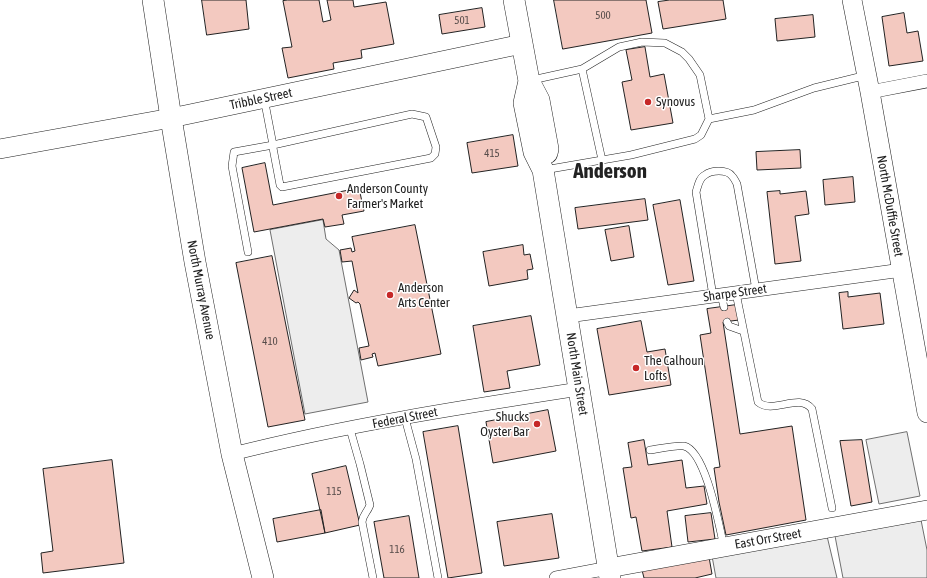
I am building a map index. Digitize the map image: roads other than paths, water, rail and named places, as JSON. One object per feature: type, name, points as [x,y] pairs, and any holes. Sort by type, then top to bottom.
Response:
[{"type":"main road","name":"North Murray Avenue","points":[[153,0],[195,262],[232,454],[263,578]]},
{"type":"main road","name":"North Main Street","points":[[514,0],[529,81],[539,100],[548,149],[543,170],[609,573]]},
{"type":"street","name":"North McDuffie Street","points":[[852,0],[869,84],[927,413]]},
{"type":"street","name":"Tribble Street","points":[[0,149],[171,118],[522,44]]},
{"type":"street","points":[[869,84],[927,81]]},
{"type":"street","name":"Sharpe Street","points":[[568,316],[719,299],[736,293],[902,270]]},
{"type":"street","name":"Federal Street","points":[[232,454],[269,445],[440,411],[579,389]]},
{"type":"street","name":"East Orr Street","points":[[609,573],[724,547],[927,510]]},
{"type":"street","points":[[556,578],[609,573]]},
{"type":"lane","points":[[529,81],[582,69],[619,47],[642,42],[665,43],[682,52],[700,75],[709,119],[700,135],[695,139],[631,155],[543,170]]},
{"type":"lane","points":[[582,69],[602,160]]},
{"type":"lane","points":[[709,119],[754,110],[814,88],[869,84]]},
{"type":"lane","points":[[248,252],[232,166],[234,152],[273,145],[412,114],[426,117],[436,147],[435,154],[431,158],[282,188],[280,185],[273,145],[264,98]]},
{"type":"lane","points":[[719,299],[696,192],[698,184],[704,174],[716,171],[726,172],[732,175],[737,184],[756,290]]},
{"type":"lane","points":[[736,293],[758,402],[762,406],[769,407],[803,403],[812,409],[832,508]]},
{"type":"lane","points":[[727,322],[729,326],[743,331]]},
{"type":"lane","points":[[405,418],[416,459],[438,578]]},
{"type":"lane","points":[[350,429],[370,505],[368,510],[363,515],[362,522],[373,578]]},
{"type":"lane","points":[[650,450],[683,446],[693,451],[709,485],[724,547]]},
{"type":"place","name":"Synovus","points":[[648,102]]},
{"type":"place","name":"Anderson County Farmer's Market","points":[[339,196]]},
{"type":"place","name":"Anderson Arts Center","points":[[390,295]]},
{"type":"place","name":"The Calhoun Lofts","points":[[636,368]]},
{"type":"place","name":"Shucks Oyster Bar","points":[[537,424]]},
{"type":"district","name":"Anderson","points":[[610,171]]}]
